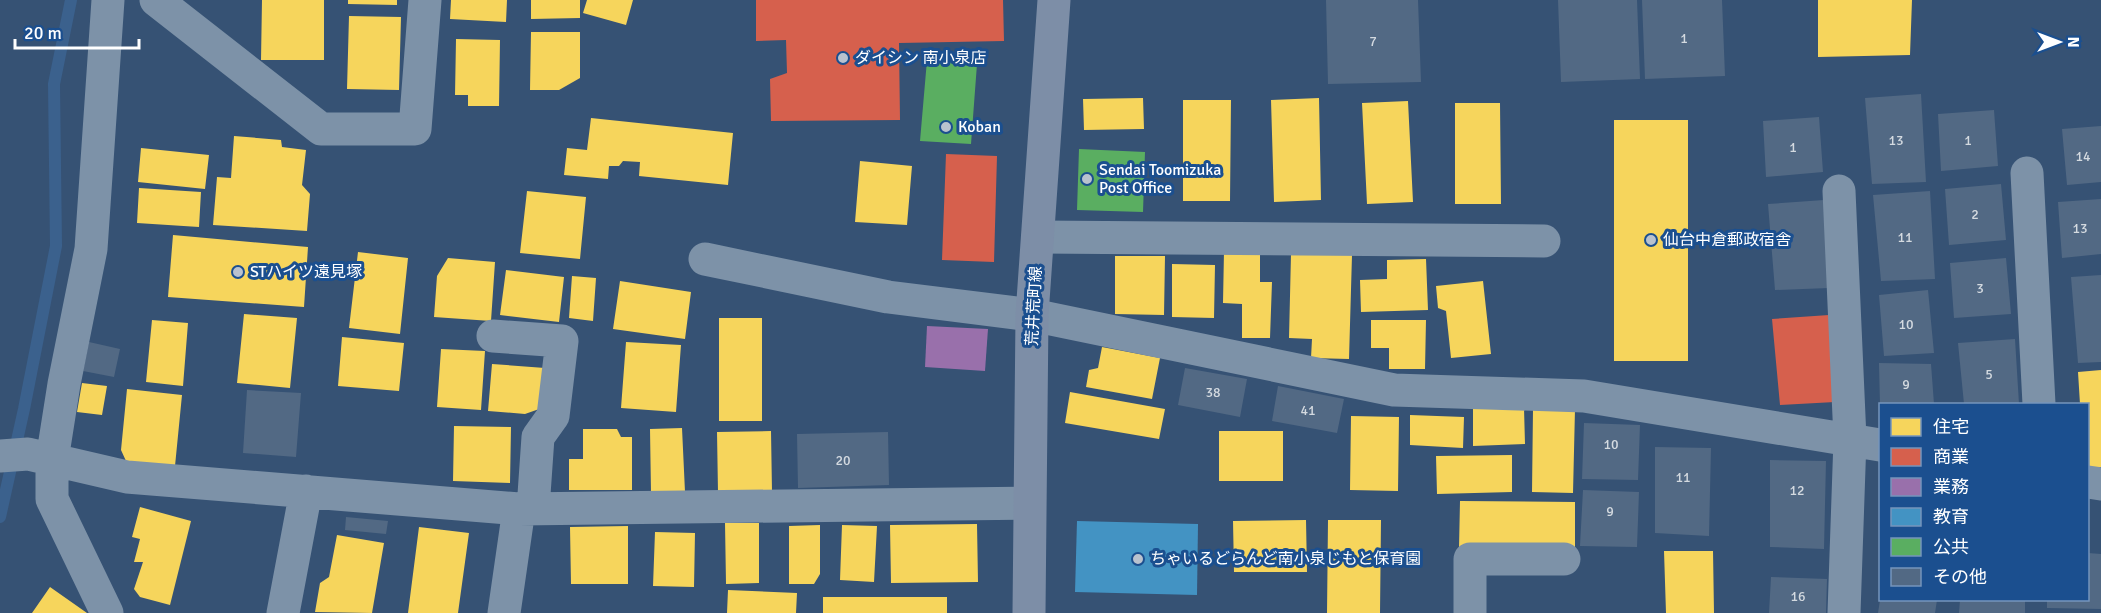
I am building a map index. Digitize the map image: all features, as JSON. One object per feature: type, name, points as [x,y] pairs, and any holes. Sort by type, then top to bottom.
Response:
[{"type":"main road","name":"荒井荒町線","points":[[1029,613],[1032,315],[1054,0]]},
{"type":"street","points":[[27,456],[64,384],[91,249],[108,0]]},
{"type":"street","points":[[156,0],[321,129],[415,129],[425,0]]},
{"type":"street","points":[[2027,173],[2039,403]]},
{"type":"street","points":[[1839,192],[1865,442],[1844,613]]},
{"type":"street","points":[[1038,237],[1544,241]]},
{"type":"street","points":[[705,259],[888,297],[1032,315],[1394,390],[1584,396],[1865,442]]},
{"type":"street","points":[[493,336],[562,341],[553,416],[538,437],[526,509],[504,613]]},
{"type":"street","points":[[27,456],[127,477],[526,509],[1029,503]]},
{"type":"street","points":[[27,456],[52,499],[107,613]]},
{"type":"street","points":[[283,613],[306,491]]},
{"type":"street","points":[[1470,613],[1470,559],[1564,559]]},
{"type":"building: 住宅","points":[[262,0],[324,0],[324,60],[261,60]]},
{"type":"building: 住宅","points":[[348,0],[397,0],[397,5],[348,4]]},
{"type":"building: 住宅","points":[[451,0],[507,0],[506,22],[450,19]]},
{"type":"building: 住宅","points":[[531,0],[580,0],[580,18],[531,19]]},
{"type":"building: 住宅","points":[[587,0],[633,0],[626,25],[583,13]]},
{"type":"building: 住宅","points":[[1818,0],[1912,0],[1910,55],[1818,57]]},
{"type":"building: 住宅","points":[[349,16],[401,17],[399,90],[347,89]]},
{"type":"building: 住宅","points":[[531,32],[580,32],[580,78],[559,90],[530,90]]},
{"type":"building: 住宅","points":[[456,39],[500,40],[499,106],[468,106],[468,95],[455,95]]},
{"type":"building: 住宅","points":[[1143,98],[1144,129],[1084,130],[1083,99]]},
{"type":"building: 住宅","points":[[1319,98],[1321,200],[1274,202],[1271,100]]},
{"type":"building: 住宅","points":[[1183,100],[1231,100],[1230,201],[1183,201]]},
{"type":"building: 住宅","points":[[1408,101],[1413,202],[1367,204],[1362,103]]},
{"type":"building: 住宅","points":[[1455,103],[1500,103],[1501,204],[1455,204]]},
{"type":"building: 住宅","points":[[591,118],[733,133],[728,185],[639,176],[640,162],[623,161],[619,166],[609,166],[608,179],[564,175],[567,148],[587,150]]},
{"type":"building: 住宅","name":"仙台中倉郵政宿舎","points":[[1614,120],[1688,120],[1688,361],[1614,361]]},
{"type":"building: 住宅","points":[[234,136],[281,140],[282,147],[306,150],[302,185],[310,194],[307,231],[213,225],[217,177],[231,178]]},
{"type":"building: 住宅","points":[[141,148],[209,155],[205,189],[138,182]]},
{"type":"building: 住宅","points":[[860,161],[912,166],[907,225],[855,222]]},
{"type":"building: 住宅","points":[[139,188],[201,192],[199,227],[137,223]]},
{"type":"building: 住宅","points":[[527,191],[586,197],[580,259],[520,253]]},
{"type":"building: 住宅","name":"STハイツ遠見塚","points":[[173,235],[308,247],[304,307],[168,297]]},
{"type":"building: 住宅","points":[[1224,251],[1260,252],[1260,282],[1272,282],[1270,338],[1242,338],[1242,304],[1223,303]]},
{"type":"building: 住宅","points":[[358,252],[408,258],[400,334],[349,328]]},
{"type":"building: 住宅","points":[[1291,254],[1352,255],[1349,359],[1311,358],[1312,339],[1289,338]]},
{"type":"building: 住宅","points":[[1115,256],[1165,256],[1164,315],[1115,314]]},
{"type":"building: 住宅","points":[[448,258],[495,262],[491,321],[434,317],[437,276]]},
{"type":"building: 住宅","points":[[1426,259],[1428,310],[1361,312],[1360,280],[1387,279],[1387,260]]},
{"type":"building: 住宅","points":[[1172,264],[1215,265],[1214,318],[1172,317]]},
{"type":"building: 住宅","points":[[506,270],[564,277],[559,322],[500,315]]},
{"type":"building: 住宅","points":[[572,276],[596,278],[593,321],[569,318]]},
{"type":"building: 住宅","points":[[620,281],[691,292],[685,339],[613,329]]},
{"type":"building: 住宅","points":[[1483,281],[1491,354],[1451,358],[1446,311],[1438,308],[1436,286]]},
{"type":"building: 住宅","points":[[244,314],[297,318],[290,388],[237,383]]},
{"type":"building: 住宅","points":[[719,318],[762,318],[762,421],[719,421]]},
{"type":"building: 住宅","points":[[152,320],[188,323],[183,386],[146,382]]},
{"type":"building: 住宅","points":[[1371,320],[1426,320],[1425,369],[1389,369],[1389,348],[1371,348]]},
{"type":"building: 住宅","points":[[342,337],[404,343],[399,391],[338,386]]},
{"type":"building: 住宅","points":[[626,342],[681,345],[676,412],[621,408]]},
{"type":"building: 住宅","points":[[1102,347],[1160,358],[1152,399],[1086,387],[1089,370],[1098,368]]},
{"type":"building: 住宅","points":[[441,349],[485,351],[481,410],[437,407]]},
{"type":"building: 住宅","points":[[492,364],[545,368],[542,408],[525,414],[488,411]]},
{"type":"building: 住宅","points":[[2101,370],[2101,467],[2089,468],[2089,403],[2080,403],[2078,372]]},
{"type":"building: 住宅","points":[[82,383],[107,386],[102,415],[77,412]]},
{"type":"building: 住宅","points":[[127,389],[182,395],[175,466],[126,461],[121,450]]},
{"type":"building: 住宅","points":[[1070,392],[1165,409],[1159,439],[1065,423]]},
{"type":"building: 住宅","points":[[1524,408],[1525,444],[1473,446],[1473,409]]},
{"type":"building: 住宅","points":[[1533,409],[1575,409],[1573,493],[1532,492]]},
{"type":"building: 住宅","points":[[1410,415],[1464,417],[1463,448],[1410,445]]},
{"type":"building: 住宅","points":[[1351,416],[1399,417],[1398,491],[1350,490]]},
{"type":"building: 住宅","points":[[454,426],[511,427],[510,483],[453,481]]},
{"type":"building: 住宅","points":[[682,428],[685,492],[651,493],[650,429]]},
{"type":"building: 住宅","points":[[583,429],[617,429],[621,437],[632,437],[632,490],[569,490],[569,459],[583,459]]},
{"type":"building: 住宅","points":[[771,431],[772,492],[718,493],[717,432]]},
{"type":"building: 住宅","points":[[1219,431],[1283,431],[1283,481],[1219,481]]},
{"type":"building: 住宅","points":[[1512,455],[1512,492],[1437,494],[1436,456]]},
{"type":"building: 住宅","points":[[1460,501],[1575,502],[1575,550],[1459,549]]},
{"type":"building: 住宅","points":[[140,507],[191,521],[170,605],[140,597],[134,589],[143,562],[134,562],[140,539],[132,537]]},
{"type":"building: 住宅","points":[[1306,520],[1307,572],[1234,572],[1233,521]]},
{"type":"building: 住宅","points":[[1328,520],[1381,520],[1380,613],[1327,613]]},
{"type":"building: 住宅","points":[[725,523],[759,523],[759,583],[726,584]]},
{"type":"building: 住宅","points":[[977,524],[978,582],[891,583],[890,525]]},
{"type":"building: 住宅","points":[[820,525],[820,574],[814,584],[789,584],[789,526]]},
{"type":"building: 住宅","points":[[842,525],[877,526],[874,582],[840,580]]},
{"type":"building: 住宅","points":[[628,526],[628,584],[571,584],[570,527]]},
{"type":"building: 住宅","points":[[419,527],[469,533],[458,613],[408,613]]},
{"type":"building: 住宅","points":[[655,532],[695,533],[694,587],[653,586]]},
{"type":"building: 住宅","points":[[337,535],[384,543],[372,613],[315,612],[320,583],[329,577]]},
{"type":"building: 住宅","points":[[1664,551],[1713,551],[1714,613],[1666,613]]},
{"type":"building: 住宅","points":[[50,587],[87,613],[32,613]]},
{"type":"building: 住宅","points":[[728,590],[797,593],[796,613],[727,613]]},
{"type":"building: 住宅","points":[[823,597],[947,597],[947,613],[823,613]]},
{"type":"building: 商業","name":"ダイシン 南小泉店","points":[[756,0],[1003,0],[1004,41],[899,43],[900,120],[771,121],[770,79],[787,73],[786,40],[756,41]]},
{"type":"building: 商業","points":[[946,154],[997,156],[994,262],[942,260]]},
{"type":"building: 商業","points":[[1829,315],[1835,402],[1780,405],[1772,319]]},
{"type":"building: 業務","points":[[927,326],[988,329],[985,371],[925,367]]},
{"type":"building: 教育","points":[[1077,521],[1198,524],[1197,595],[1075,592]]},
{"type":"building: 公共","points":[[927,60],[977,64],[971,144],[920,141]]},
{"type":"building: 公共","points":[[1079,149],[1145,152],[1143,212],[1077,210]]},
{"type":"building: その他","points":[[1326,0],[1418,0],[1421,82],[1328,84]]},
{"type":"building: その他","points":[[1558,0],[1637,0],[1640,79],[1561,82]]},
{"type":"building: その他","points":[[1642,0],[1722,0],[1725,76],[1645,79]]},
{"type":"building: その他","points":[[1921,94],[1926,182],[1872,184],[1865,98]]},
{"type":"building: その他","points":[[1994,110],[1998,166],[1941,171],[1938,114]]},
{"type":"building: その他","points":[[1819,117],[1823,172],[1766,177],[1763,121]]},
{"type":"building: その他","points":[[2101,126],[2101,182],[2067,185],[2062,129]]},
{"type":"building: その他","points":[[2001,184],[2006,240],[1949,245],[1945,189]]},
{"type":"building: その他","points":[[1930,191],[1935,279],[1881,281],[1873,195]]},
{"type":"building: その他","points":[[2101,199],[2101,254],[2062,258],[2058,202]]},
{"type":"building: その他","points":[[1824,200],[1829,288],[1775,290],[1768,204]]},
{"type":"building: その他","points":[[2006,258],[2011,314],[1954,318],[1950,263]]},
{"type":"building: その他","points":[[2101,275],[2101,362],[2078,363],[2071,277]]},
{"type":"building: その他","points":[[1928,290],[1934,353],[1884,356],[1879,295]]},
{"type":"building: その他","points":[[2015,339],[2019,403],[1964,403],[1958,343]]},
{"type":"building: その他","points":[[89,342],[120,349],[114,377],[83,371]]},
{"type":"building: その他","points":[[1879,363],[1931,364],[1934,403],[1880,403]]},
{"type":"building: その他","points":[[1185,368],[1247,379],[1240,417],[1178,405]]},
{"type":"building: その他","points":[[1278,386],[1344,399],[1337,433],[1272,421]]},
{"type":"building: その他","points":[[247,390],[301,393],[296,457],[243,453]]},
{"type":"building: その他","points":[[1584,423],[1640,425],[1638,480],[1582,479]]},
{"type":"building: その他","points":[[888,432],[889,485],[798,488],[797,434]]},
{"type":"building: その他","points":[[1655,447],[1711,448],[1709,536],[1655,533]]},
{"type":"building: その他","points":[[1770,460],[1826,461],[1824,549],[1770,547]]},
{"type":"building: その他","points":[[1583,490],[1639,492],[1637,547],[1580,546]]},
{"type":"building: その他","points":[[346,517],[388,521],[386,534],[345,530]]},
{"type":"building: その他","points":[[2089,553],[2101,554],[2101,609],[2047,608],[2047,601],[2089,601]]},
{"type":"building: その他","points":[[1771,577],[1827,579],[1826,613],[1769,613]]},
{"type":"building: その他","points":[[1880,601],[1937,601],[1935,613],[1878,613]]},
{"type":"building: その他","points":[[1960,601],[2025,601],[2025,613],[1959,613]]},
{"type":"waterway","points":[[0,517],[56,246],[54,84],[71,0]]},
{"type":"place","name":"ダイシン 南小泉店","points":[[843,58]]},
{"type":"place","name":"Koban","points":[[946,127]]},
{"type":"place","name":"Sendai Toomizuka Post Office","points":[[1087,179]]},
{"type":"place","name":"仙台中倉郵政宿舎","points":[[1651,240]]},
{"type":"place","name":"STハイツ遠見塚","points":[[238,272]]},
{"type":"place","name":"ちゃいるどらんど南小泉じもと保育園","points":[[1138,559]]}]
